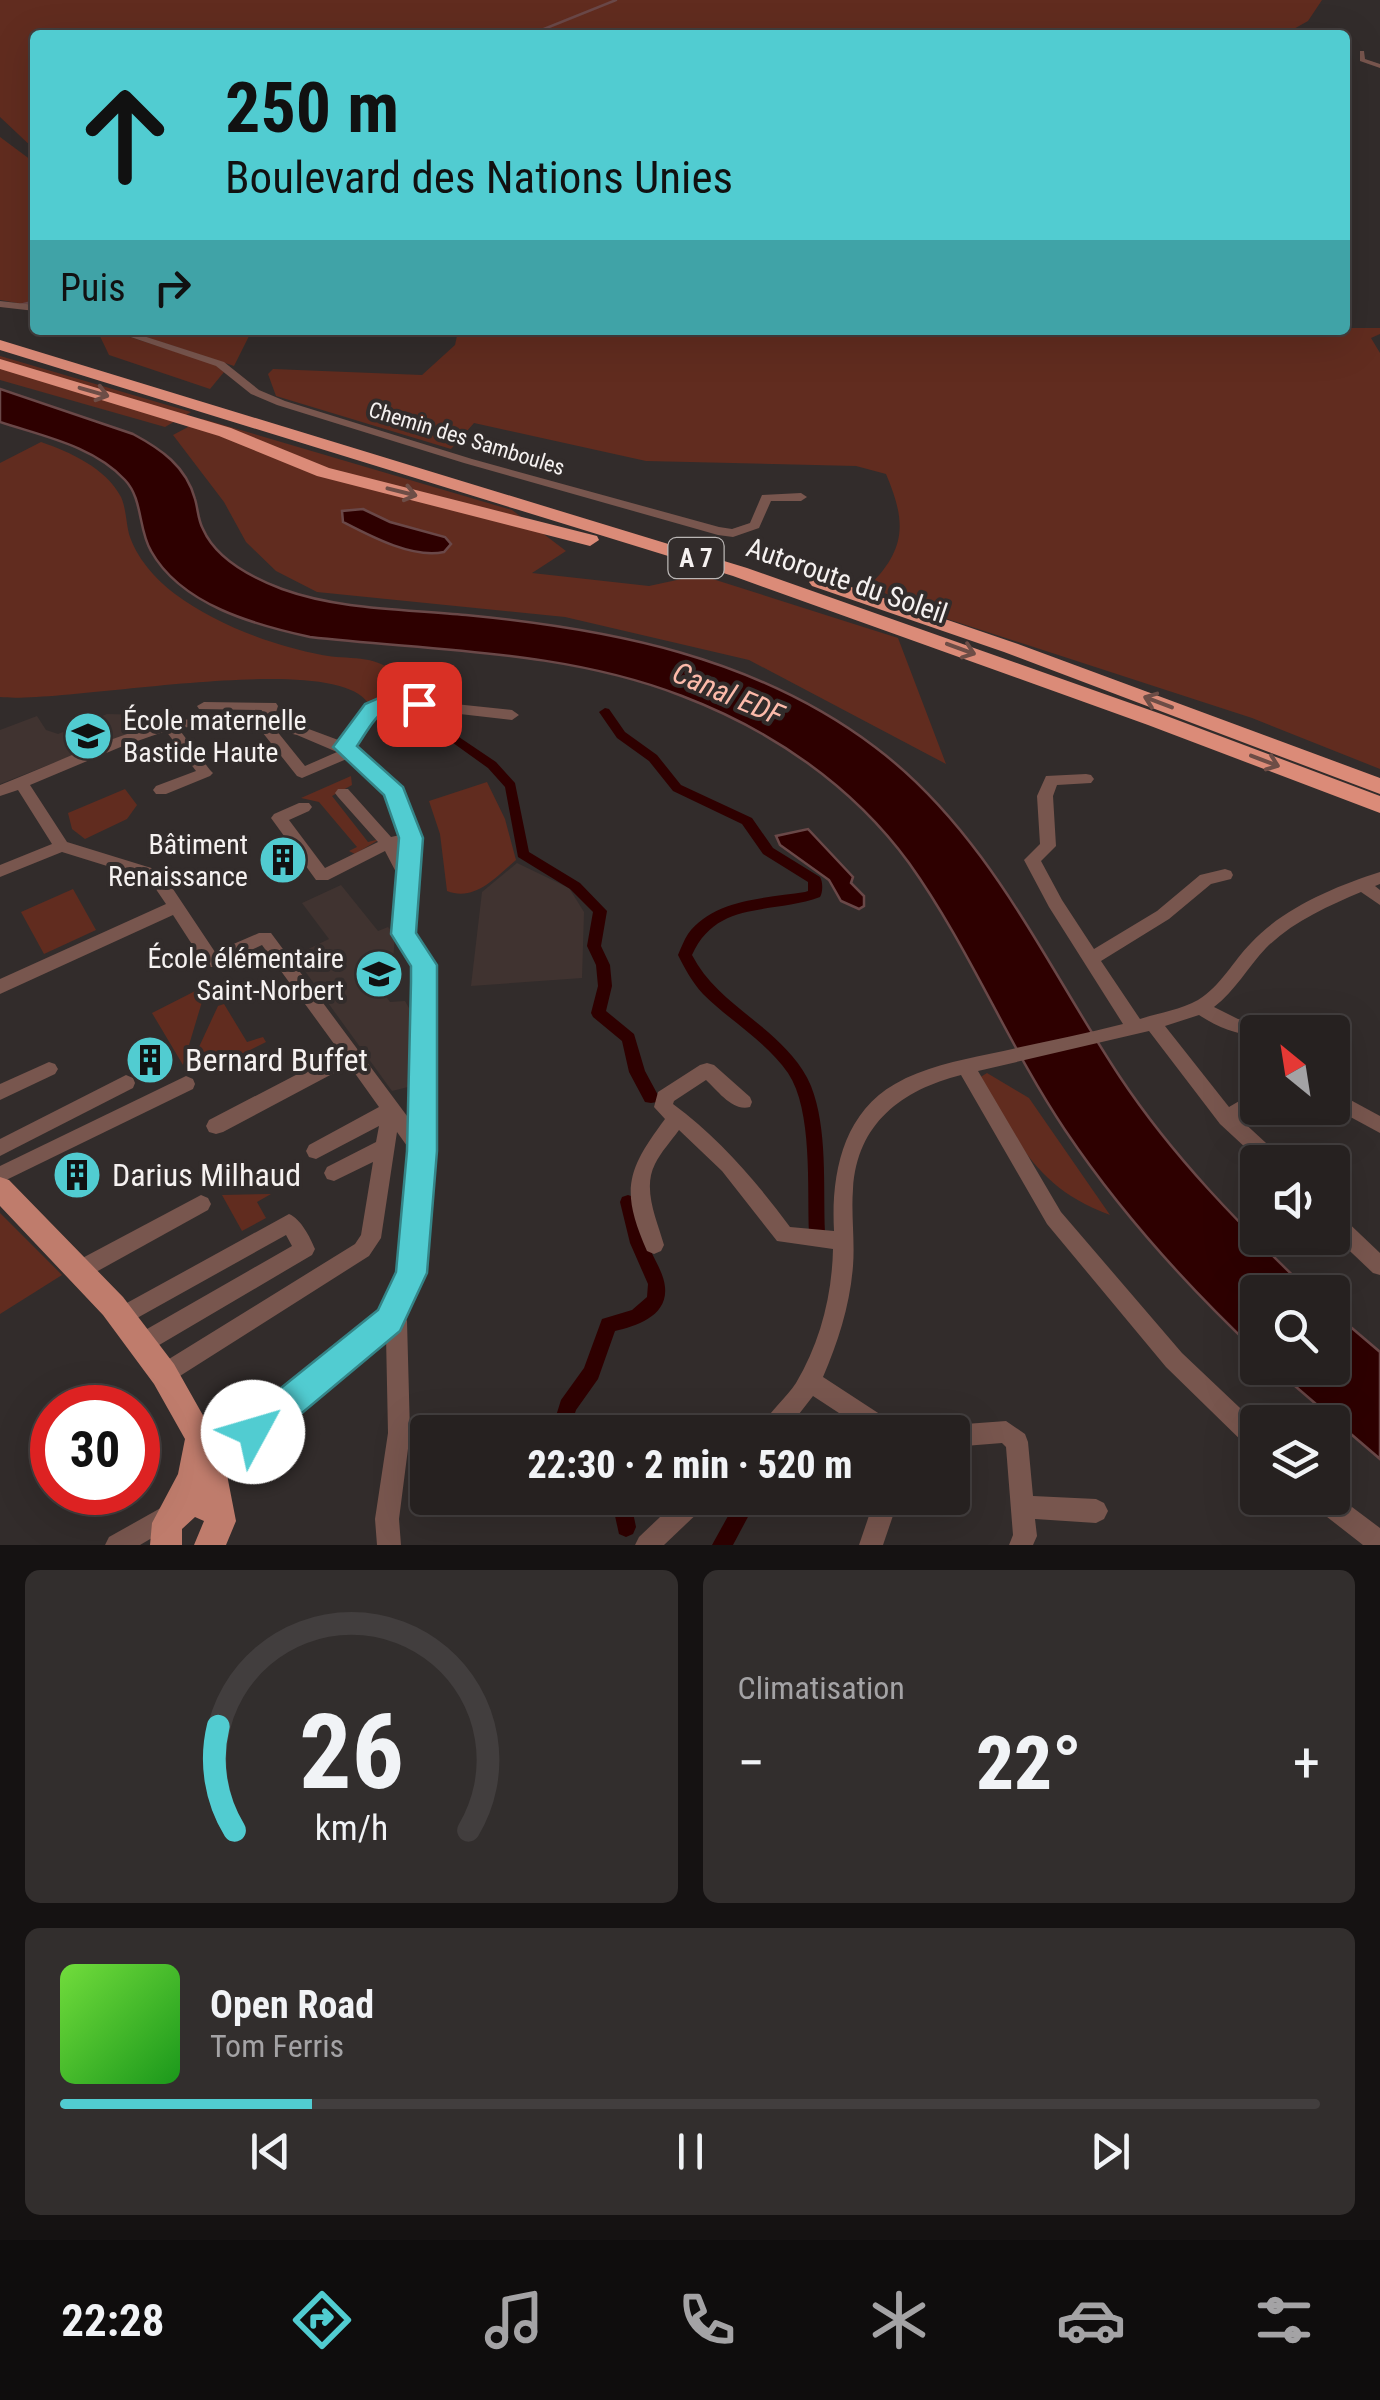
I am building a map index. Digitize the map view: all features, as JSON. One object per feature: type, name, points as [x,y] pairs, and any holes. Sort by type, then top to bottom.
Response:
[{"type":"highway","name":"Autoroute du Soleil","points":[[0,332],[854,593],[1046,660],[1380,786]]},
{"type":"highway","name":"Autoroute du Soleil","points":[[0,345],[828,601],[1380,806]]},
{"type":"highway","points":[[0,364],[208,426],[344,478],[662,558],[810,602],[828,601]]},
{"type":"main road","points":[[0,1188],[122,1317],[164,1374],[206,1455],[218,1532]]},
{"type":"main road","points":[[166,1545],[165,1528],[206,1455]]},
{"type":"main road","points":[[177,1510],[195,1501],[218,1532]]},
{"type":"street","points":[[1362,52],[1362,60],[1380,66]]},
{"type":"street","points":[[0,304],[30,306]]},
{"type":"street","name":"Chemin des Samboules","points":[[130,335],[220,364],[255,392],[281,403],[718,532],[733,533],[756,525],[766,498],[801,497]]},
{"type":"street","points":[[264,725],[302,772],[347,749],[373,709],[388,701],[512,715]]},
{"type":"street","points":[[204,706],[271,706],[264,725]]},
{"type":"street","points":[[0,791],[169,726],[204,721],[287,727],[347,749],[395,792],[411,838],[405,874],[404,934],[424,965],[422,1151],[412,1273],[389,1320],[253,1432],[206,1455]]},
{"type":"street","points":[[161,790],[205,773],[169,726]]},
{"type":"street","points":[[1086,779],[1051,780],[1044,796],[1048,846],[1032,860],[1054,903],[1143,1024],[1255,1145]]},
{"type":"street","points":[[21,783],[61,846]]},
{"type":"street","points":[[343,792],[388,843],[405,874]]},
{"type":"street","points":[[304,807],[280,820],[322,876],[388,843],[411,838]]},
{"type":"street","points":[[0,871],[61,846],[156,875],[212,961],[265,937],[422,1151]]},
{"type":"street","points":[[1092,958],[1163,915],[1206,880],[1225,875]]},
{"type":"street","points":[[789,1415],[808,1381],[838,1306],[844,1241],[841,1206],[850,1154],[868,1119],[891,1096],[929,1075],[1201,1007],[1208,1004],[1266,938],[1318,906],[1372,881],[1380,899]]},
{"type":"street","points":[[0,987],[176,906]]},
{"type":"street","points":[[1201,1007],[1225,1023],[1240,1027]]},
{"type":"street","points":[[216,1126],[351,1055]]},
{"type":"street","points":[[966,1067],[1054,1218],[1174,1360],[1240,1424]]},
{"type":"street","points":[[0,1092],[49,1069]]},
{"type":"street","points":[[743,1102],[708,1070],[666,1097],[662,1107],[696,1130],[752,1190],[784,1235],[844,1241]]},
{"type":"street","points":[[316,1151],[411,1105],[422,1082]]},
{"type":"street","points":[[0,1148],[126,1083]]},
{"type":"street","points":[[0,1175],[186,1084]]},
{"type":"street","points":[[1350,1108],[1380,1125]]},
{"type":"street","points":[[1227,1118],[1240,1110]]},
{"type":"street","points":[[164,1374],[362,1250],[370,1238],[384,1148],[394,1114]]},
{"type":"street","points":[[654,1245],[640,1188],[642,1176],[644,1165],[676,1117]]},
{"type":"street","points":[[334,1173],[384,1148]]},
{"type":"street","points":[[80,1270],[202,1204]]},
{"type":"street","points":[[122,1317],[289,1223],[304,1249],[141,1344]]},
{"type":"street","points":[[1350,1237],[1380,1266]]},
{"type":"street","points":[[389,1545],[387,1520],[399,1433],[396,1320]]},
{"type":"street","points":[[808,1381],[861,1415]]},
{"type":"street","points":[[970,1435],[1006,1432],[1017,1442],[1025,1536],[1021,1545]]},
{"type":"street","points":[[1023,1506],[1096,1511]]},
{"type":"street","points":[[117,1545],[177,1510]]},
{"type":"street","points":[[647,1545],[680,1515]]},
{"type":"street","points":[[871,1545],[881,1515]]},
{"type":"street","points":[[1343,1515],[1380,1543]]},
{"type":"shaded area","points":[[0,0],[1322,0],[1308,21],[1292,30],[30,30],[30,145],[0,117]]},
{"type":"shaded area","points":[[0,137],[30,159],[30,300],[23,304],[0,300]]},
{"type":"shaded area","points":[[1350,328],[1380,328],[1380,334],[1371,338],[1380,353],[1380,769],[1252,718],[929,613],[869,586],[891,559],[899,533],[897,506],[886,474],[856,466],[646,461],[474,423],[451,449],[276,396],[268,374],[273,369],[422,375],[455,345],[457,335],[1350,335]]},
{"type":"shaded area","points":[[99,335],[124,335],[214,364],[224,372],[210,389],[109,355]]},
{"type":"shaded area","points":[[140,335],[250,335],[234,366]]},
{"type":"shaded area","points":[[0,356],[191,412],[165,427],[0,380]]},
{"type":"shaded area","points":[[203,419],[512,510],[566,551],[532,573],[649,586],[700,575],[898,638],[946,764],[749,660],[565,617],[317,592],[276,571],[246,542],[224,502],[173,435]]},
{"type":"shaded area","points":[[41,442],[86,462],[114,487],[123,501],[136,551],[175,594],[208,615],[265,640],[387,667],[394,673],[382,685],[383,699],[368,703],[345,688],[305,680],[254,679],[0,697],[0,463]]},
{"type":"shaded area","points":[[107,714],[146,715],[153,724],[0,784],[0,730],[37,716],[46,730],[58,734]]},
{"type":"shaded area","points":[[351,776],[352,785],[332,796],[368,842],[380,839],[355,854],[349,851],[357,847],[319,802],[301,798]]},
{"type":"shaded area","points":[[487,782],[505,819],[516,860],[476,891],[447,891],[440,834],[429,801]]},
{"type":"shaded area","points":[[125,789],[137,805],[127,819],[85,839],[72,829],[68,813]]},
{"type":"shaded area","points":[[517,863],[569,888],[584,912],[582,978],[471,986],[482,892]]},
{"type":"shaded area","points":[[341,885],[378,931],[388,927],[395,935],[393,961],[382,967],[386,974],[374,980],[390,1002],[405,1001],[413,1015],[408,1087],[392,1091],[294,956],[329,939],[302,903]]},
{"type":"shaded area","points":[[73,889],[96,930],[44,954],[21,912]]},
{"type":"shaded area","points":[[207,985],[183,1065],[152,1013]]},
{"type":"shaded area","points":[[224,1004],[247,1042],[263,1037],[266,1042],[211,1070],[206,1065],[195,1068],[192,1062],[218,1006]]},
{"type":"shaded area","points":[[987,1073],[1029,1098],[1110,1215],[1064,1191],[1031,1160],[979,1078]]},
{"type":"shaded area","points":[[271,1194],[257,1202],[266,1218],[242,1231],[222,1195]]},
{"type":"shaded area","points":[[0,1213],[62,1275],[0,1314]]},
{"type":"water","name":"Canal EDF","points":[[0,389],[133,434],[163,452],[179,468],[191,487],[201,526],[217,549],[248,573],[304,596],[373,608],[520,621],[628,639],[732,669],[829,716],[875,747],[915,781],[982,858],[1120,1077],[1185,1163],[1240,1222],[1240,1255],[1273,1255],[1293,1275],[1240,1275],[1240,1335],[1205,1301],[1131,1219],[1065,1130],[951,928],[909,863],[887,835],[836,785],[778,743],[682,696],[592,669],[498,654],[310,637],[221,610],[181,586],[164,570],[147,542],[131,488],[112,468],[83,450],[0,422]]},
{"type":"water","points":[[363,509],[390,522],[445,537],[451,544],[444,552],[419,552],[392,545],[343,522],[342,511]]},
{"type":"water","points":[[808,829],[853,877],[851,883],[864,896],[864,906],[859,909],[841,901],[829,880],[780,845],[776,836]]},
{"type":"water","points":[[1350,1326],[1380,1352],[1380,1459],[1350,1433],[1350,1405],[1317,1405],[1294,1385],[1350,1385]]},
{"type":"waterway","points":[[541,30],[616,0]]},
{"type":"waterway","points":[[20,305],[30,302]]},
{"type":"waterway","points":[[605,712],[621,735],[653,758],[677,788],[747,821],[768,851],[815,880],[815,894],[735,909],[719,916],[704,925],[685,955],[708,989],[779,1052],[803,1086],[813,1139],[817,1233]]},
{"type":"waterway","points":[[453,737],[492,765],[511,786],[523,854],[575,886],[600,911],[594,946],[603,965],[605,986],[598,1013],[629,1038],[637,1072],[651,1097]]},
{"type":"waterway","points":[[565,1415],[592,1373],[608,1325],[638,1316],[655,1301],[654,1275],[639,1243],[628,1202]]},
{"type":"waterway","points":[[624,1515],[626,1527]]},
{"type":"waterway","points":[[722,1545],[739,1515]]},
{"type":"place","name":"École maternelle Bastide Haute","points":[[88,736]]},
{"type":"place","name":"Bâtiment Renaissance","points":[[283,860]]},
{"type":"place","name":"École élémentaire Saint-Norbert","points":[[379,974]]},
{"type":"place","name":"Bernard Buffet","points":[[150,1060]]},
{"type":"place","name":"Darius Milhaud","points":[[77,1175]]},
{"type":"route","points":[[253,1432],[389,1320],[412,1273],[422,1151],[424,965],[404,934],[405,874],[411,838],[395,792],[344,747],[373,709],[388,701],[419,704]]}]
